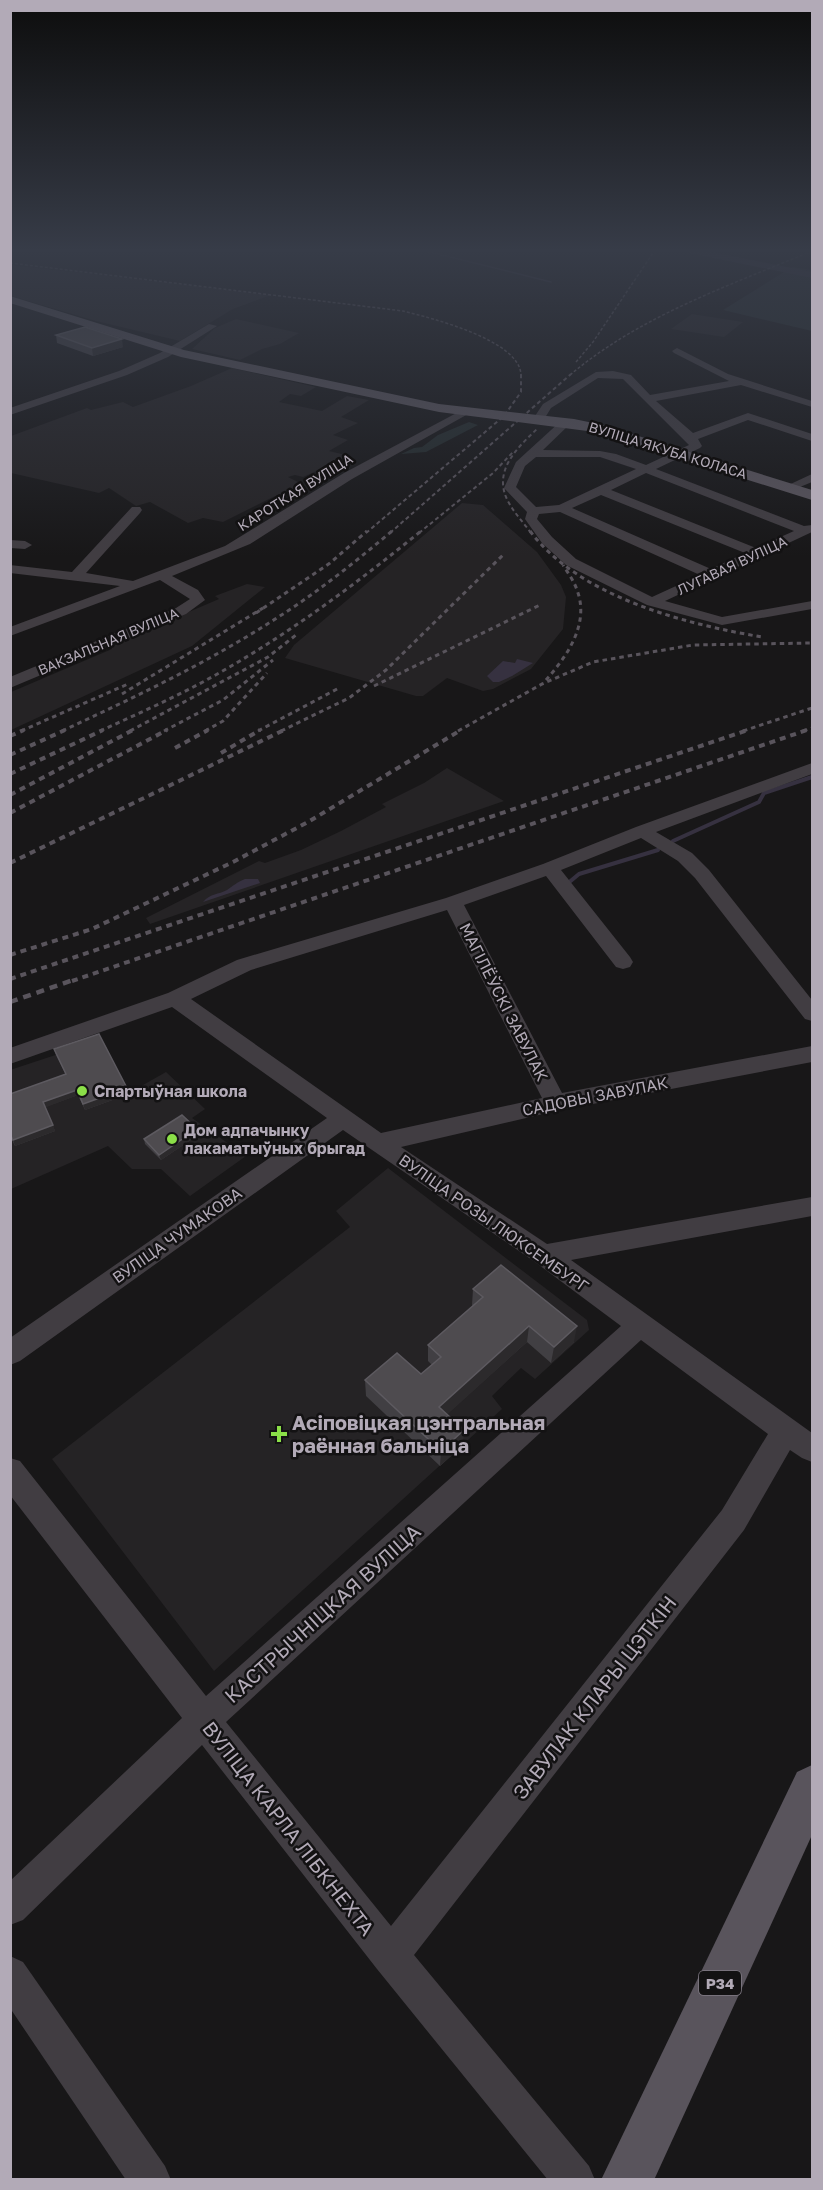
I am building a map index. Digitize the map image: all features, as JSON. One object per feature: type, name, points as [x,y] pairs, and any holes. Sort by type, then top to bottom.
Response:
[{"type":"main road","name":"ВУЛІЦА ЯКУБА КОЛАСА","points":[[176,352],[464,412],[566,422],[598,428],[813,495]]},
{"type":"main road","name":"Р34","points":[[627,2180],[813,1787]]},
{"type":"street","points":[[10,412],[123,373],[168,352]]},
{"type":"street","points":[[679,352],[724,376],[813,404]]},
{"type":"street","points":[[533,511],[562,508],[696,446],[692,438],[627,377],[596,375],[547,406],[538,419]]},
{"type":"street","points":[[648,399],[742,381]]},
{"type":"street","name":"КАРОТКАЯ ВУЛІЦА","points":[[10,632],[163,576],[246,541],[349,475],[435,430],[464,412]]},
{"type":"street","points":[[692,438],[748,416],[813,438]]},
{"type":"street","points":[[533,511],[510,488],[520,465],[566,422]]},
{"type":"street","points":[[533,453],[600,454],[648,469],[809,529]]},
{"type":"street","points":[[788,488],[813,478]]},
{"type":"street","points":[[602,491],[756,553]]},
{"type":"street","points":[[562,508],[712,576]]},
{"type":"street","points":[[76,576],[136,510]]},
{"type":"street","points":[[533,511],[531,519],[547,540],[571,562],[652,602],[722,621],[813,605]]},
{"type":"street","name":"ЛУГАВАЯ ВУЛІЦА","points":[[652,602],[809,529]]},
{"type":"street","points":[[10,544],[25,545]]},
{"type":"street","points":[[12,571],[120,581],[135,586]]},
{"type":"street","name":"ВАКЗАЛЬНАЯ ВУЛІЦА","points":[[10,683],[171,615],[198,600],[193,593],[163,576]]},
{"type":"street","points":[[10,1056],[176,998],[244,965],[453,902],[550,868],[642,831],[813,768]]},
{"type":"street","points":[[642,831],[685,857],[702,874],[813,1014]]},
{"type":"street","points":[[550,868],[623,962]]},
{"type":"street","name":"МАГІЛЁЎСКІ ЗАВУЛАК","points":[[453,902],[556,1103]]},
{"type":"street","name":"ВУЛІЦА РОЗЫ ЛЮКСЕМБУРГ","points":[[176,998],[378,1143],[544,1255],[813,1449]]},
{"type":"street","name":"САДОВЫ ЗАВУЛАК","points":[[378,1143],[556,1103],[813,1054]]},
{"type":"street","name":"ВУЛІЦА ЧУМАКОВА","points":[[10,1353],[344,1118]]},
{"type":"street","points":[[544,1255],[813,1206]]},
{"type":"street","name":"КАСТРЫЧНІЦКАЯ ВУЛІЦА","points":[[10,1907],[203,1721],[640,1325]]},
{"type":"street","name":"ЗАВУЛАК КЛАРЫ ЦЭТКІН","points":[[390,1956],[733,1520],[786,1430]]},
{"type":"street","name":"ВУЛІЦА КАРЛА ЛІБКНЕХТА","points":[[10,1471],[203,1721],[390,1956],[575,2180]]},
{"type":"street","points":[[10,1975],[151,2180]]},
{"type":"shaded area","points":[[206,352],[256,352],[240,360]]},
{"type":"shaded area","points":[[232,368],[316,387],[301,396],[290,394],[279,402],[322,411],[347,396],[369,400],[341,417],[358,423],[333,435],[348,440],[329,451],[350,456],[303,477],[295,475],[288,477],[306,486],[286,497],[275,496],[223,522],[203,518],[188,523],[150,502],[136,506],[109,488],[99,493],[11,473],[11,436],[87,408],[91,410],[123,402],[133,407]]},
{"type":"shaded area","points":[[469,422],[478,425],[426,452],[401,454],[422,447],[438,435]]},
{"type":"shaded area","points":[[462,503],[483,505],[537,552],[561,585],[566,597],[563,629],[531,669],[493,689],[483,691],[447,678],[423,696],[416,696],[285,658],[294,645]]},
{"type":"shaded area","points":[[247,584],[265,587],[192,646],[11,730],[11,692],[112,649],[111,647],[142,632],[219,599],[215,596]]},
{"type":"shaded area","points":[[517,659],[533,663],[499,682],[493,682],[487,676],[503,661],[515,663]]},
{"type":"shaded area","points":[[447,768],[504,801],[150,924],[146,918],[259,861],[265,863],[301,850],[341,831],[386,807],[382,804],[424,783]]},
{"type":"shaded area","points":[[245,879],[258,879],[260,883],[203,902],[209,897]]},
{"type":"shaded area","points":[[101,1040],[129,1093],[166,1072],[205,1109],[192,1118],[246,1156],[190,1196],[161,1169],[132,1169],[108,1146],[11,1189],[10,1070]]},
{"type":"shaded area","name":"Асіповіцкая цэнтральная раённая бальніца","points":[[388,1168],[587,1320],[589,1330],[535,1379],[521,1368],[492,1396],[502,1409],[214,1671],[52,1459],[350,1227],[336,1211]]},
{"type":"building","name":"Спартыўная школа","points":[[99,1034],[127,1088],[83,1104],[77,1090],[43,1102],[53,1125],[13,1140],[10,1134],[10,1094],[66,1074],[54,1049]]},
{"type":"building","name":"Дом адпачынку лакаматыўных брыгад","points":[[182,1115],[197,1129],[159,1155],[144,1139]]},
{"type":"building","name":"Асіповіцкая цэнтральная раённая бальніца","points":[[501,1265],[577,1326],[554,1347],[529,1326],[439,1407],[464,1430],[441,1451],[365,1380],[397,1353],[421,1374],[441,1357],[428,1345],[483,1297],[473,1289]]},
{"type":"waterway","points":[[673,841],[759,802],[764,793],[812,777]]},
{"type":"waterway","points":[[567,884],[579,874],[658,850]]},
{"type":"railway","points":[[507,352],[517,362],[521,375]]},
{"type":"railway","points":[[576,362],[584,352]]},
{"type":"railway","points":[[570,375],[600,352]]},
{"type":"railway","points":[[390,533],[571,374]]},
{"type":"railway","points":[[366,533],[504,416],[521,392],[521,375]]},
{"type":"railway","points":[[531,533],[509,503],[504,492],[503,481],[509,461],[538,428]]},
{"type":"railway","points":[[419,533],[493,473],[513,452]]},
{"type":"railway","points":[[256,613],[330,563],[367,531]]},
{"type":"railway","points":[[62,731],[168,680],[247,637],[318,590],[392,531]]},
{"type":"railway","points":[[100,731],[187,690],[286,632],[368,573],[421,531]]},
{"type":"railway","points":[[530,531],[551,554],[576,574],[605,590],[668,615],[762,637]]},
{"type":"railway","points":[[281,731],[349,698],[386,670],[503,555]]},
{"type":"railway","points":[[546,680],[562,661],[574,639],[581,615],[577,590],[563,565]]},
{"type":"railway","points":[[374,686],[540,605]]},
{"type":"railway","points":[[122,694],[263,608]]},
{"type":"railway","points":[[130,731],[268,657],[296,635]]},
{"type":"railway","points":[[458,731],[542,684],[593,662],[693,645],[812,643]]},
{"type":"railway","points":[[164,731],[223,700],[273,660]]},
{"type":"railway","points":[[205,731],[223,721],[267,673]]},
{"type":"railway","points":[[21,731],[128,684]]},
{"type":"railway","points":[[258,731],[339,688]]},
{"type":"railway","points":[[743,731],[812,708]]},
{"type":"railway","points":[[803,731],[812,728]]},
{"type":"railway","points":[[10,736],[24,730]]},
{"type":"railway","points":[[10,755],[65,730]]},
{"type":"railway","points":[[10,774],[103,730]]},
{"type":"railway","points":[[10,795],[133,730]]},
{"type":"railway","points":[[10,813],[167,730]]},
{"type":"railway","points":[[175,748],[208,730]]},
{"type":"railway","points":[[221,753],[260,730]]},
{"type":"railway","points":[[10,863],[284,730]]},
{"type":"railway","points":[[10,955],[92,929],[233,862],[308,822],[461,730]]},
{"type":"railway","points":[[10,979],[748,730]]},
{"type":"railway","points":[[72,981],[807,730]]},
{"type":"railway","points":[[10,1002],[76,979]]},
{"type":"place","name":"Спартыўная школа","points":[[82,1091]]},
{"type":"place","name":"Дом адпачынку лакаматыўных брыгад","points":[[172,1139]]},
{"type":"place","name":"Асіповіцкая цэнтральная раённая бальніца","points":[[279,1434]]}]
